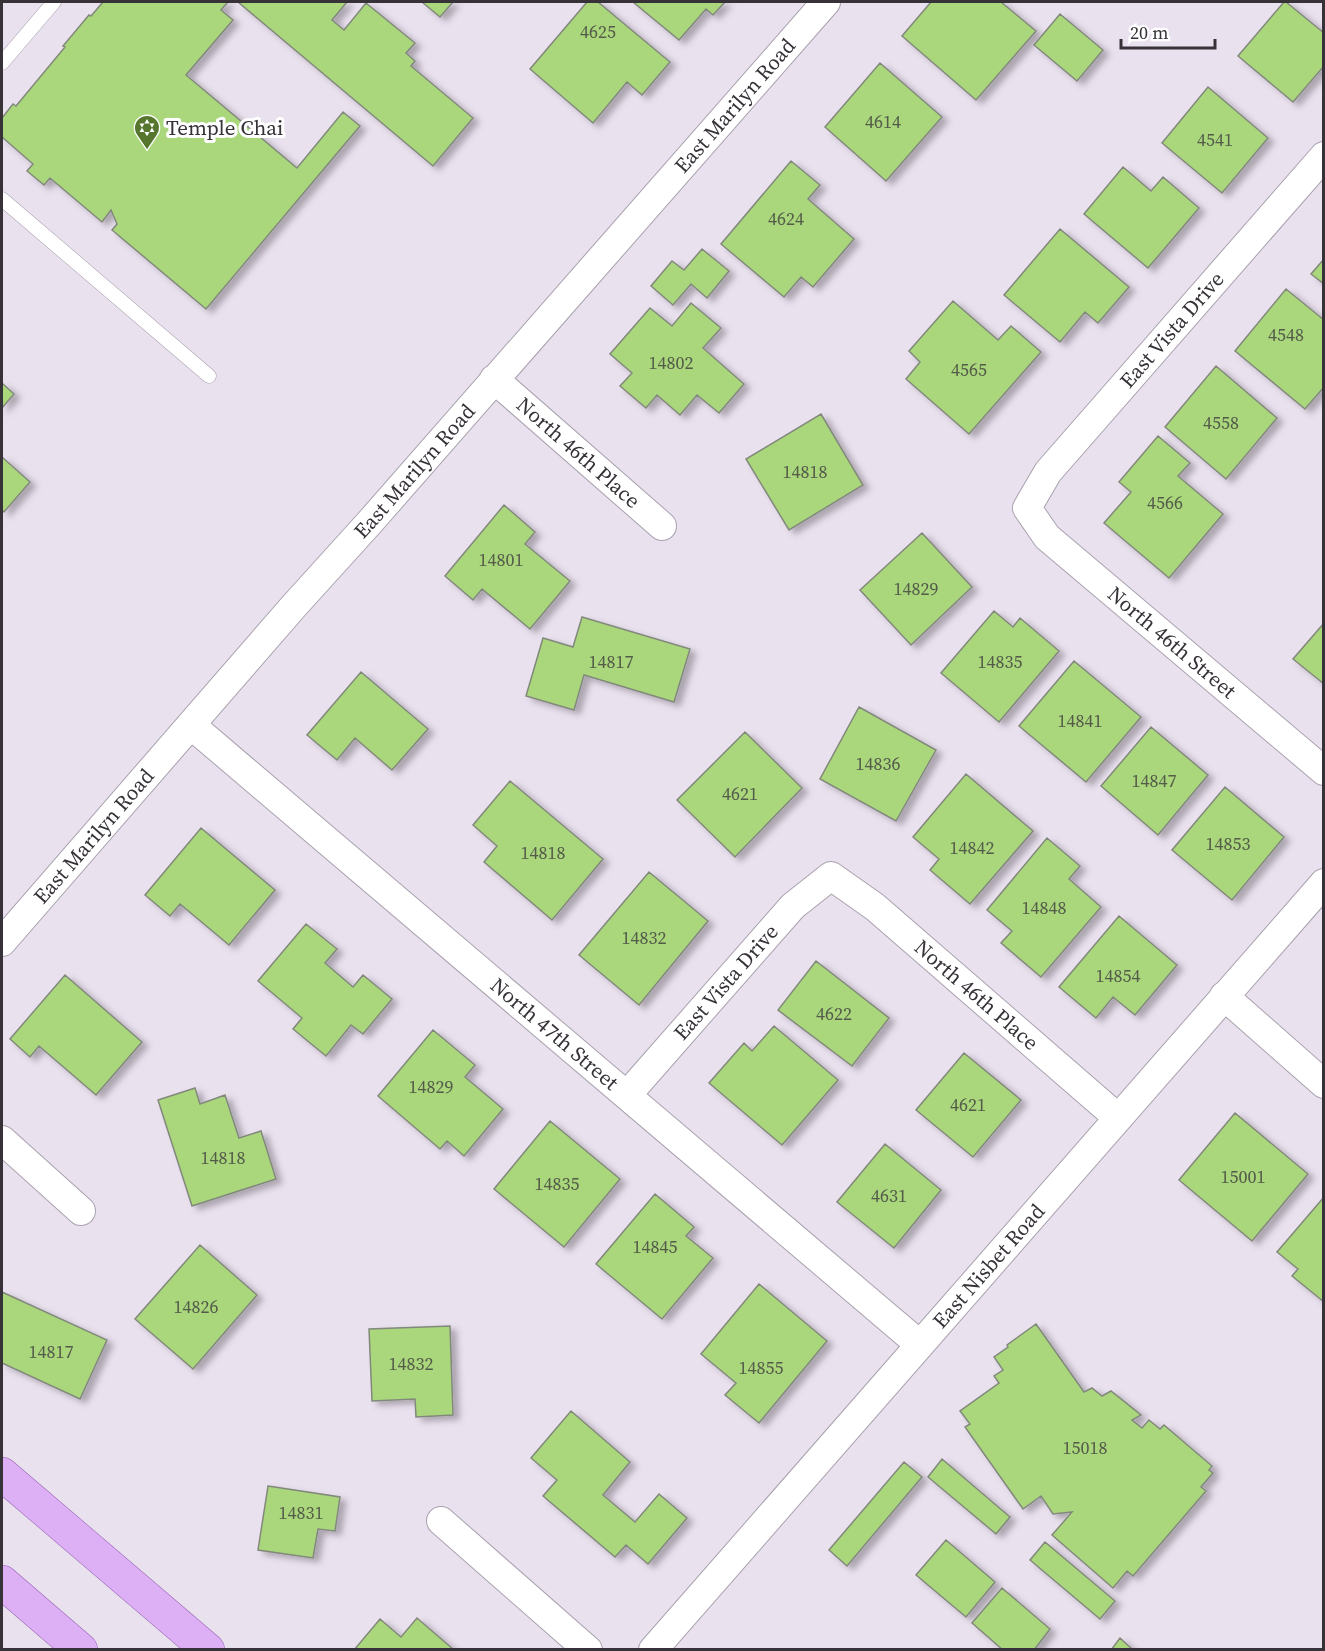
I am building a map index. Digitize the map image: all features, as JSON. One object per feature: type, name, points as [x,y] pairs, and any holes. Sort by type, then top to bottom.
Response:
[{"type":"main road","points":[[2,1474],[208,1650]]},
{"type":"main road","points":[[2,1582],[81,1650]]},
{"type":"street","name":"East Marilyn Road","points":[[2,942],[826,2]]},
{"type":"street","name":"East Vista Drive","points":[[1027,508],[1048,472],[1323,156]]},
{"type":"street","name":"North 46th Place","points":[[494,380],[662,526]]},
{"type":"street","name":"North 46th Street","points":[[1027,508],[1047,537],[1323,771]]},
{"type":"street","name":"North 47th Street","points":[[191,725],[919,1344]]},
{"type":"street","name":"North 46th Place","points":[[831,876],[875,907],[1117,1117]]},
{"type":"street","name":"East Vista Drive","points":[[627,1095],[793,906],[831,876]]},
{"type":"street","name":"East Nisbet Road","points":[[653,1650],[1323,883]]},
{"type":"street","points":[[1224,996],[1323,1084]]},
{"type":"street","points":[[2,1140],[81,1210]]},
{"type":"street","points":[[441,1521],[588,1650]]},
{"type":"lane","points":[[2,63],[54,2]]},
{"type":"lane","points":[[2,199],[209,376]]},
{"type":"building","name":"Temple Chai","points":[[103,2],[228,2],[221,10],[233,20],[186,75],[297,168],[343,112],[360,126],[206,309],[112,230],[117,224],[111,210],[102,222],[50,178],[44,185],[27,171],[33,164],[2,137],[2,118],[13,104],[16,106],[65,47],[63,46]]},
{"type":"building","name":"Temple Chai","points":[[238,2],[347,2],[332,20],[344,30],[366,3],[415,43],[406,53],[415,61],[411,66],[473,118],[433,166]]},
{"type":"building","points":[[422,2],[453,2],[440,17]]},
{"type":"building","points":[[587,2],[598,2],[670,62],[642,95],[627,82],[593,123],[530,69]]},
{"type":"building","points":[[633,2],[725,2],[713,15],[706,9],[679,40]]},
{"type":"building","points":[[931,2],[1001,2],[1036,31],[976,100],[902,36]]},
{"type":"building","points":[[1284,2],[1324,33],[1324,66],[1293,102],[1238,56]]},
{"type":"building","points":[[1060,14],[1103,50],[1077,81],[1034,45]]},
{"type":"building","points":[[880,63],[942,117],[886,181],[825,127]]},
{"type":"building","points":[[1208,87],[1268,138],[1222,193],[1162,143]]},
{"type":"building","points":[[791,161],[820,185],[808,199],[854,239],[813,287],[801,277],[784,297],[721,244]]},
{"type":"building","points":[[1123,167],[1151,191],[1163,177],[1199,208],[1148,268],[1084,214]]},
{"type":"building","points":[[1060,229],[1129,287],[1098,323],[1085,312],[1060,342],[1004,295]]},
{"type":"building","points":[[702,249],[729,271],[707,298],[691,284],[673,305],[651,286],[672,261],[684,270]]},
{"type":"building","points":[[1324,259],[1324,284],[1311,274]]},
{"type":"building","points":[[1286,289],[1324,320],[1324,387],[1305,409],[1235,351]]},
{"type":"building","points":[[953,301],[998,340],[1011,326],[1041,352],[969,434],[906,379],[920,362],[909,351]]},
{"type":"building","points":[[691,303],[721,328],[703,348],[744,384],[719,413],[697,395],[680,415],[657,395],[646,408],[620,386],[632,373],[610,354],[650,308],[672,326]]},
{"type":"building","points":[[1216,366],[1277,418],[1226,479],[1165,427]]},
{"type":"building","points":[[2,383],[14,394],[2,408]]},
{"type":"building","points":[[821,414],[863,485],[789,530],[746,459]]},
{"type":"building","points":[[1158,436],[1190,463],[1178,476],[1223,514],[1169,578],[1104,523],[1131,492],[1119,482]]},
{"type":"building","points":[[2,457],[30,482],[4,512],[2,510]]},
{"type":"building","points":[[504,505],[535,532],[525,544],[570,581],[530,629],[482,589],[473,600],[445,576]]},
{"type":"building","points":[[922,533],[972,587],[911,645],[860,590]]},
{"type":"building","points":[[994,611],[1013,627],[1020,618],[1059,651],[999,722],[941,673]]},
{"type":"building","points":[[582,617],[690,649],[674,702],[584,675],[574,710],[526,696],[543,638],[573,647]]},
{"type":"building","points":[[1324,623],[1324,684],[1293,659]]},
{"type":"building","points":[[1074,661],[1141,717],[1086,782],[1019,726]]},
{"type":"building","points":[[361,672],[428,729],[392,770],[355,738],[337,760],[307,735]]},
{"type":"building","points":[[859,707],[936,750],[896,821],[820,779]]},
{"type":"building","points":[[1151,727],[1208,775],[1158,835],[1101,786]]},
{"type":"building","points":[[745,732],[802,788],[735,857],[677,800]]},
{"type":"building","points":[[966,774],[1033,831],[970,904],[930,870],[939,859],[913,837]]},
{"type":"building","points":[[510,781],[603,859],[552,920],[484,862],[497,846],[473,825]]},
{"type":"building","points":[[1225,787],[1284,837],[1232,900],[1172,850]]},
{"type":"building","points":[[201,828],[275,890],[229,945],[180,904],[170,916],[145,895]]},
{"type":"building","points":[[1047,838],[1080,866],[1069,879],[1101,907],[1041,977],[1001,943],[1012,931],[987,910]]},
{"type":"building","points":[[649,872],[708,921],[639,1005],[579,955]]},
{"type":"building","points":[[1119,916],[1177,965],[1135,1015],[1113,997],[1096,1018],[1059,987]]},
{"type":"building","points":[[306,924],[337,949],[325,963],[353,987],[363,975],[392,999],[363,1034],[351,1025],[326,1056],[293,1029],[302,1018],[258,981]]},
{"type":"building","points":[[816,961],[889,1018],[852,1066],[778,1010]]},
{"type":"building","points":[[65,975],[142,1042],[96,1095],[39,1046],[30,1057],[10,1039]]},
{"type":"building","points":[[774,1026],[838,1080],[782,1145],[709,1083],[744,1043],[752,1051]]},
{"type":"building","points":[[433,1030],[475,1065],[465,1077],[503,1109],[464,1156],[447,1141],[440,1149],[378,1096]]},
{"type":"building","points":[[964,1053],[1021,1100],[973,1157],[916,1110]]},
{"type":"building","points":[[195,1088],[200,1104],[225,1095],[239,1138],[261,1131],[276,1179],[192,1206],[158,1100]]},
{"type":"building","points":[[1235,1113],[1308,1174],[1252,1241],[1179,1180]]},
{"type":"building","points":[[550,1121],[620,1179],[564,1247],[494,1189]]},
{"type":"building","points":[[885,1144],[941,1190],[894,1248],[837,1202]]},
{"type":"building","points":[[655,1194],[694,1227],[686,1236],[713,1258],[662,1319],[596,1264]]},
{"type":"building","points":[[1324,1197],[1324,1302],[1292,1276],[1298,1269],[1277,1252]]},
{"type":"building","points":[[200,1245],[257,1295],[193,1369],[135,1319]]},
{"type":"building","points":[[759,1284],[827,1341],[759,1423],[725,1395],[736,1383],[701,1354]]},
{"type":"building","points":[[2,1292],[107,1340],[80,1399],[2,1363]]},
{"type":"building","points":[[1036,1324],[1084,1392],[1092,1388],[1102,1396],[1111,1391],[1141,1415],[1132,1420],[1142,1428],[1149,1420],[1160,1429],[1164,1425],[1212,1466],[1209,1470],[1213,1473],[1201,1487],[1206,1491],[1133,1576],[1127,1571],[1113,1588],[1052,1535],[1072,1512],[1053,1514],[1041,1496],[1023,1509],[965,1427],[970,1424],[960,1411],[999,1383],[994,1376],[1003,1370],[994,1357]]},
{"type":"building","points":[[450,1326],[453,1415],[416,1417],[415,1399],[372,1401],[369,1329]]},
{"type":"building","points":[[571,1411],[630,1462],[603,1495],[635,1522],[659,1494],[687,1518],[648,1564],[626,1545],[615,1557],[543,1496],[557,1480],[531,1458]]},
{"type":"building","points":[[942,1459],[1010,1517],[996,1534],[928,1477]]},
{"type":"building","points":[[904,1462],[922,1477],[847,1566],[829,1550]]},
{"type":"building","points":[[268,1486],[340,1497],[335,1531],[318,1529],[313,1558],[258,1550]]},
{"type":"building","points":[[946,1540],[995,1582],[966,1617],[916,1575]]},
{"type":"building","points":[[1045,1542],[1115,1601],[1100,1619],[1030,1560]]},
{"type":"building","points":[[1002,1588],[1050,1629],[1034,1650],[1003,1650],[972,1623]]},
{"type":"building","points":[[417,1618],[454,1650],[354,1650],[380,1619],[401,1637]]},
{"type":"building","points":[[1120,1638],[1133,1650],[1111,1650]]},
{"type":"place","name":"Temple Chai","points":[[147,151]]}]
